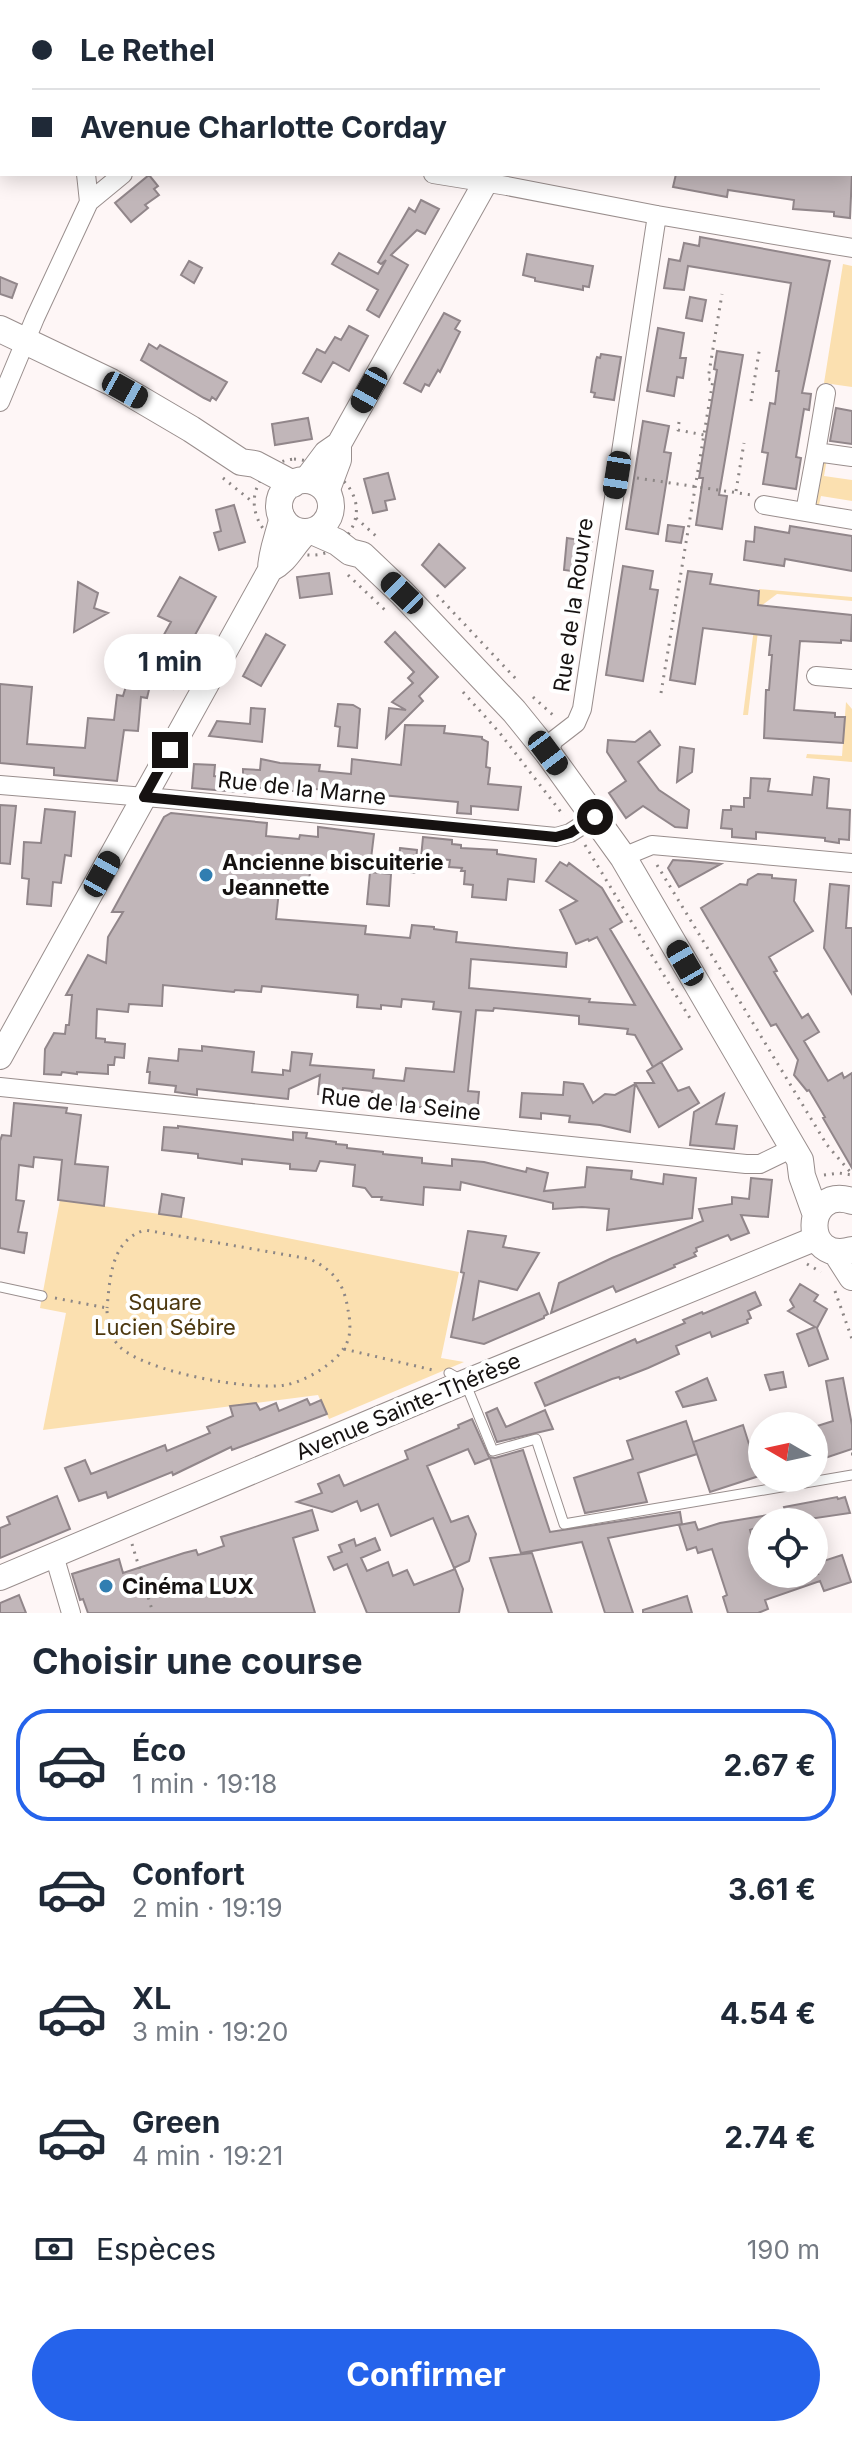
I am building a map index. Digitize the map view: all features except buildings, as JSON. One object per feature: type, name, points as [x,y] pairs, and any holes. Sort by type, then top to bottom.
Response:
[{"type":"main road","points":[[0,329],[130,393],[241,462],[247,474],[264,487],[303,500],[359,542],[355,565]]},
{"type":"main road","points":[[303,500],[292,528],[315,539],[337,542],[350,552],[355,565],[402,593],[514,711],[548,753],[588,828],[623,857],[797,1154],[802,1176],[830,1239]]},
{"type":"main road","points":[[797,1154],[822,1181],[849,1188]]},
{"type":"main road","points":[[844,1283],[823,1205],[849,1188]]},
{"type":"street","points":[[86,176],[89,202]]},
{"type":"street","points":[[0,402],[89,202],[121,176]]},
{"type":"street","points":[[460,176],[487,178],[657,215],[852,248]]},
{"type":"street","points":[[0,1057],[270,570],[270,555],[277,539],[303,500],[339,460],[339,444],[487,178]]},
{"type":"street","name":"Rue de la Rouvre","points":[[548,753],[554,740],[576,723],[582,709],[657,215]]},
{"type":"street","points":[[805,512],[826,393]]},
{"type":"street","points":[[816,452],[852,457]]},
{"type":"street","points":[[764,505],[852,520]]},
{"type":"street","points":[[270,570],[284,563],[299,540],[315,539]]},
{"type":"street","points":[[816,676],[852,679]]},
{"type":"street","name":"Rue de la Marne","points":[[0,785],[556,837],[588,828]]},
{"type":"street","points":[[623,857],[652,845],[852,863]]},
{"type":"street","name":"Rue de la Seine","points":[[0,1087],[746,1164],[760,1164],[797,1154]]},
{"type":"street","name":"Avenue Sainte-Thérèse","points":[[0,1578],[457,1378],[830,1239]]},
{"type":"street","points":[[54,1555],[71,1613]]},
{"type":"lane","points":[[0,1287],[42,1296]]},
{"type":"lane","points":[[457,1378],[493,1451],[536,1439],[564,1524],[852,1475]]},
{"type":"path","points":[[661,693],[713,380],[708,379],[722,294]]},
{"type":"path","points":[[751,401],[760,346]]},
{"type":"path","points":[[679,422],[678,430],[704,435]]},
{"type":"path","points":[[736,493],[744,443]]},
{"type":"path","points":[[617,475],[757,496],[764,505]]},
{"type":"path","points":[[255,490],[254,503],[259,522],[346,481],[357,514],[353,529]]},
{"type":"path","points":[[315,539],[331,559]]},
{"type":"path","points":[[355,565],[389,613]]},
{"type":"path","points":[[459,687],[499,732],[567,821]]},
{"type":"path","points":[[588,828],[691,1020]]},
{"type":"path","points":[[650,854],[827,1145],[849,1188]]},
{"type":"path","points":[[824,1175],[839,1173],[849,1188]]},
{"type":"path","points":[[145,1230],[310,1259],[328,1268],[341,1286],[348,1311],[348,1339],[344,1349],[303,1380],[284,1386],[240,1385],[179,1372],[144,1361],[123,1350],[108,1330],[107,1308],[116,1254],[125,1240],[145,1230]]},
{"type":"path","points":[[844,1283],[852,1339]]},
{"type":"path","points":[[42,1296],[107,1308]]},
{"type":"path","points":[[344,1349],[457,1378]]},
{"type":"path","points":[[130,1541],[153,1613]]},
{"type":"green space","points":[[843,264],[852,266],[852,387],[824,383]]},
{"type":"green space","points":[[822,458],[827,459],[824,476],[852,480],[852,501],[821,496],[818,509],[813,508]]},
{"type":"green space","points":[[759,589],[852,597],[852,601],[777,594],[761,606],[748,715],[743,715]]},
{"type":"green space","points":[[846,702],[852,709],[852,762],[806,758],[807,754],[842,756]]},
{"type":"green space","name":"Square Lucien Sébire","points":[[60,1200],[181,1217],[459,1272],[441,1358],[464,1362],[329,1419],[318,1395],[43,1430],[66,1313],[40,1308]]},
{"type":"place","name":"Ancienne biscuiterie Jeannette","points":[[206,875]]},
{"type":"place","name":"Cinéma LUX","points":[[106,1586]]},
{"type":"route","points":[[170,750],[144,797],[556,837],[570,833],[595,817]]}]
